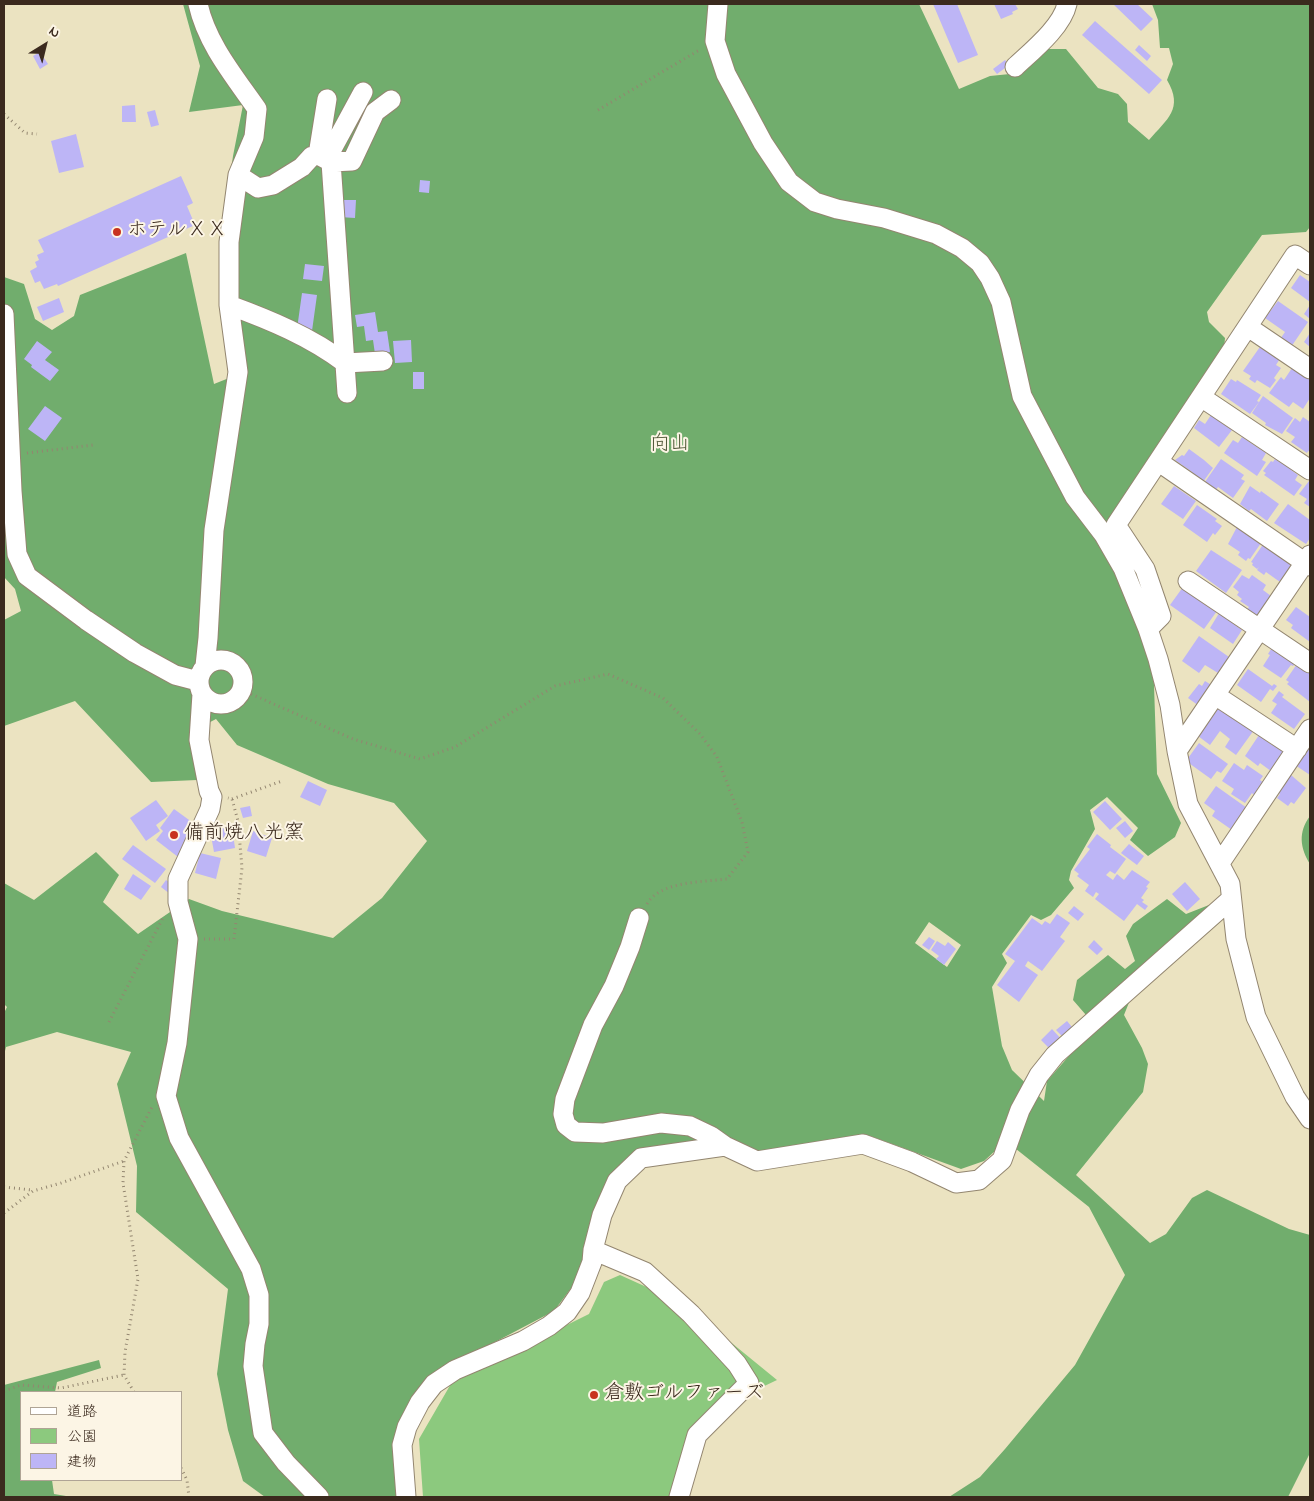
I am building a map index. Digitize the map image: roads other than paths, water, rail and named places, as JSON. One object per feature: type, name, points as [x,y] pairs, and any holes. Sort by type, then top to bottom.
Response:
[{"type":"street","points":[[198,4],[208,33],[220,57],[257,109],[254,137],[238,175],[229,242],[229,305],[238,372],[214,530],[208,638],[202,681],[199,740],[209,791],[212,797],[210,809],[178,879],[178,902],[188,939],[177,1042],[166,1096],[179,1138],[254,1277],[258,1295],[259,1324],[255,1344],[254,1366],[263,1433],[286,1463],[319,1497]]},
{"type":"street","points":[[718,4],[715,41],[726,74],[763,144],[790,182],[816,202],[837,209],[884,218],[936,234],[962,248],[980,263],[990,278],[1001,302],[1022,396],[1075,498],[1104,535],[1123,568],[1148,629],[1158,658],[1170,705],[1188,804],[1230,884],[1236,939],[1256,1017],[1295,1098],[1310,1119]]},
{"type":"street","points":[[1015,67],[1041,43],[1065,13],[1066,4]]},
{"type":"street","points":[[324,158],[331,151],[363,92]]},
{"type":"street","points":[[327,99],[324,158],[347,393]]},
{"type":"street","points":[[238,175],[258,188],[273,185],[302,167],[312,156],[352,161],[375,112],[391,100]]},
{"type":"street","points":[[1148,629],[1161,616],[1145,569],[1116,525],[1295,255],[1310,265]]},
{"type":"street","points":[[229,305],[267,319],[318,344],[345,363],[383,361]]},
{"type":"street","points":[[4,314],[17,554],[27,576],[86,620],[135,653],[175,675],[202,681]]},
{"type":"street","points":[[1248,326],[1310,369]]},
{"type":"street","points":[[1201,397],[1310,470]]},
{"type":"street","points":[[1159,462],[1309,562],[1177,751]]},
{"type":"street","points":[[1188,582],[1310,663]]},
{"type":"street","points":[[220,659],[236,665],[242,673],[244,681],[242,690],[233,701],[220,704],[213,703],[202,681],[212,661],[220,659]]},
{"type":"street","points":[[1215,695],[1297,749]]},
{"type":"street","points":[[1220,863],[1310,729]]},
{"type":"street","points":[[639,918],[630,947],[614,986],[593,1025],[564,1098],[563,1114],[566,1125],[575,1132],[603,1133],[661,1123],[690,1126],[711,1136],[725,1146],[758,1161],[863,1144],[912,1162],[956,1183],[979,1180],[1002,1160],[1020,1110],[1039,1075],[1055,1055],[1231,899]]},
{"type":"street","points":[[406,1497],[402,1445],[407,1426],[420,1402],[434,1384],[455,1370],[523,1341],[549,1326],[567,1312],[580,1293],[592,1262],[593,1250],[602,1215],[617,1181],[641,1158],[725,1146]]},
{"type":"street","points":[[593,1250],[645,1272],[698,1321],[737,1364],[749,1383],[697,1436],[679,1497]]},
{"type":"place","name":"ホテルＸＸ","points":[[117,232]]},
{"type":"place","name":"備前焼八光窯","points":[[174,835]]},
{"type":"place","name":"倉敷ゴルファーズ","points":[[594,1395]]},
{"type":"park label","name":"向山","points":[[670,446]]}]
